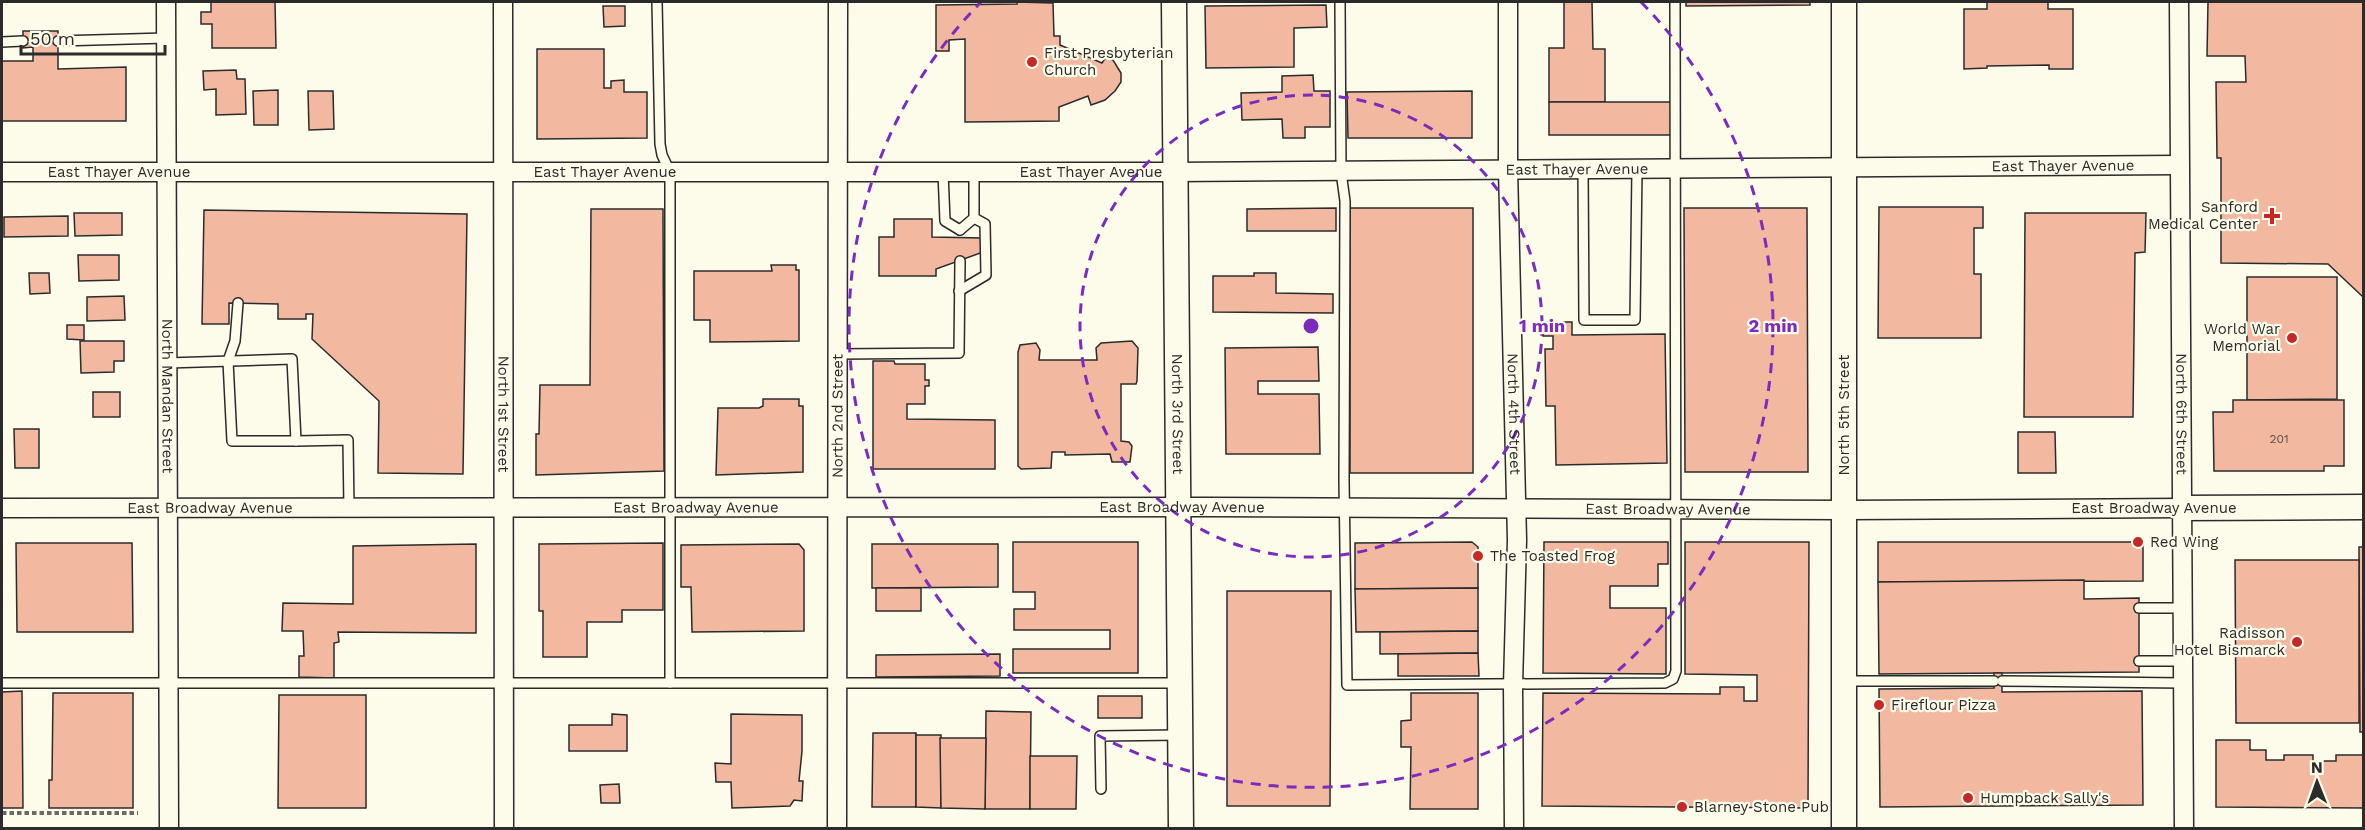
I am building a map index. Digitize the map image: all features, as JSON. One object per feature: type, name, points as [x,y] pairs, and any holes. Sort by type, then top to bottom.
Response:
[{"type":"street","name":"North Mandan Street","points":[[166,2],[169,828]]},
{"type":"street","name":"North 1st Street","points":[[502,2],[504,828]]},
{"type":"street","name":"North 2nd Street","points":[[837,828],[838,2]]},
{"type":"street","name":"North 3rd Street","points":[[1174,2],[1181,828]]},
{"type":"street","name":"North 4th Street","points":[[1508,2],[1508,169],[1516,509],[1513,685],[1514,828]]},
{"type":"street","name":"North 5th Street","points":[[1844,2],[1844,828]]},
{"type":"street","name":"North 6th Street","points":[[2179,2],[2184,828]]},
{"type":"street","name":"East Thayer Avenue","points":[[2,172],[1341,172],[2179,165]]},
{"type":"street","name":"East Broadway Avenue","points":[[2,508],[1344,507],[1844,510],[2364,507]]},
{"type":"lane","points":[[657,2],[660,144],[662,155],[670,172],[670,683]]},
{"type":"lane","points":[[1340,2],[1341,172],[1346,201],[1344,507],[1347,685],[1665,683],[1673,679],[1676,670],[1675,2]]},
{"type":"lane","points":[[58,41],[166,38]]},
{"type":"lane","points":[[2,42],[23,41]]},
{"type":"lane","points":[[1583,169],[1584,320],[1635,320],[1636,169]]},
{"type":"lane","points":[[944,172],[945,221],[960,234],[974,218],[974,172]]},
{"type":"lane","points":[[959,291],[986,274],[985,224],[974,218]]},
{"type":"lane","points":[[838,354],[959,353],[960,261]]},
{"type":"lane","points":[[238,303],[235,341],[228,361],[232,441],[348,440],[349,509]]},
{"type":"lane","points":[[167,363],[292,359],[296,441]]},
{"type":"lane","points":[[2139,608],[2182,608]]},
{"type":"lane","points":[[2139,661],[2183,661]]},
{"type":"lane","points":[[1844,681],[2182,682]]},
{"type":"lane","points":[[2,683],[1179,683]]},
{"type":"lane","points":[[1101,789],[1100,735],[1179,735]]},
{"type":"path","points":[[2,813],[138,813]]},
{"type":"building","points":[[211,2],[275,2],[276,48],[212,48],[212,24],[201,24],[201,12],[211,12]]},
{"type":"building","name":"First Presbyterian Church","points":[[1017,2],[1053,3],[1054,36],[1060,36],[1060,45],[1102,63],[1106,57],[1113,60],[1121,73],[1121,82],[1115,91],[1105,100],[1091,105],[1088,96],[1059,107],[1059,121],[965,122],[965,39],[949,40],[949,51],[936,51],[936,5],[1017,4]]},
{"type":"building","points":[[1564,2],[1592,2],[1593,49],[1605,49],[1605,102],[1549,102],[1549,48],[1564,48]]},
{"type":"building","points":[[1686,2],[1810,2],[1810,5],[1686,6]]},
{"type":"building","points":[[1987,2],[2048,2],[2048,9],[2073,9],[2073,69],[2049,69],[2049,65],[1987,66],[1987,68],[1964,69],[1964,9],[1987,9]]},
{"type":"building","name":"Sanford Medical Center","points":[[2208,2],[2364,2],[2364,294],[2362,296],[2328,264],[2221,263],[2221,158],[2217,158],[2216,82],[2246,82],[2245,56],[2207,56]]},
{"type":"building","points":[[1326,5],[1327,27],[1294,28],[1294,67],[1206,68],[1205,6]]},
{"type":"building","points":[[603,6],[625,6],[625,26],[604,27]]},
{"type":"building","points":[[23,31],[58,31],[58,69],[126,67],[126,121],[2,121],[2,61],[33,61],[33,47],[23,48]]},
{"type":"building","points":[[537,49],[604,49],[604,88],[611,88],[611,81],[624,80],[624,92],[647,92],[647,138],[537,139]]},
{"type":"building","points":[[236,70],[237,79],[245,79],[246,114],[216,115],[216,89],[204,90],[203,71]]},
{"type":"building","points":[[1313,75],[1314,91],[1330,91],[1330,127],[1305,127],[1305,138],[1283,138],[1282,119],[1242,120],[1241,93],[1282,92],[1282,76]]},
{"type":"building","points":[[278,90],[278,125],[254,125],[253,91]]},
{"type":"building","points":[[308,91],[333,91],[334,129],[309,130]]},
{"type":"building","points":[[1472,91],[1472,138],[1348,138],[1347,92]]},
{"type":"building","points":[[1549,102],[1672,102],[1673,135],[1549,135]]},
{"type":"building","points":[[1879,207],[1983,207],[1983,228],[1974,228],[1974,274],[1981,274],[1981,338],[1878,338]]},
{"type":"building","points":[[1336,208],[1336,231],[1247,231],[1247,209]]},
{"type":"building","points":[[1350,208],[1473,208],[1473,473],[1350,473]]},
{"type":"building","points":[[1684,208],[1807,208],[1808,472],[1685,472]]},
{"type":"building","points":[[591,209],[663,209],[664,471],[536,475],[536,434],[539,434],[540,385],[590,385]]},
{"type":"building","points":[[204,210],[467,214],[463,474],[378,473],[379,401],[312,339],[313,314],[306,314],[306,319],[278,319],[278,304],[229,303],[229,324],[202,324]]},
{"type":"building","points":[[74,213],[122,213],[122,235],[75,236]]},
{"type":"building","points":[[2025,213],[2146,213],[2145,252],[2135,253],[2133,417],[2024,417]]},
{"type":"building","points":[[68,216],[68,236],[4,237],[4,217]]},
{"type":"building","points":[[894,219],[932,219],[932,237],[983,238],[983,252],[936,269],[936,276],[879,276],[879,237],[894,237]]},
{"type":"building","points":[[78,255],[119,255],[119,280],[79,281]]},
{"type":"building","points":[[771,265],[796,265],[796,270],[799,270],[799,341],[710,342],[710,320],[694,320],[694,271],[772,271]]},
{"type":"building","points":[[29,273],[49,273],[50,293],[30,294]]},
{"type":"building","points":[[1254,273],[1276,273],[1276,293],[1333,294],[1333,313],[1213,312],[1213,276],[1254,276]]},
{"type":"building","name":"World War Memorial","points":[[2247,277],[2337,277],[2337,399],[2247,400]]},
{"type":"building","points":[[124,296],[125,320],[87,321],[87,297]]},
{"type":"building","points":[[1543,322],[1572,322],[1572,335],[1665,334],[1667,463],[1556,465],[1555,406],[1546,406],[1545,349],[1553,349],[1553,336],[1543,336]]},
{"type":"building","points":[[67,325],[84,325],[84,340],[67,339]]},
{"type":"building","points":[[80,341],[124,341],[124,361],[114,361],[114,372],[81,373]]},
{"type":"building","points":[[1132,341],[1138,348],[1137,381],[1136,384],[1121,384],[1121,441],[1129,442],[1132,446],[1130,462],[1112,462],[1110,454],[1065,455],[1065,452],[1052,452],[1051,468],[1021,469],[1018,466],[1018,352],[1020,345],[1036,343],[1040,350],[1039,360],[1097,360],[1096,348],[1101,343]]},
{"type":"building","points":[[1318,347],[1319,381],[1258,381],[1258,394],[1319,394],[1320,454],[1226,454],[1225,348]]},
{"type":"building","points":[[873,361],[925,364],[925,380],[929,380],[929,386],[925,386],[925,404],[907,404],[907,419],[995,420],[995,469],[873,469]]},
{"type":"building","points":[[93,392],[120,392],[120,417],[93,417]]},
{"type":"building","points":[[763,399],[799,399],[799,406],[803,406],[803,472],[716,475],[718,408],[759,408],[763,406]]},
{"type":"building","points":[[2233,400],[2344,400],[2344,466],[2324,466],[2324,471],[2214,471],[2213,412],[2233,412]]},
{"type":"building","points":[[14,429],[39,429],[39,468],[15,468]]},
{"type":"building","points":[[2018,432],[2055,432],[2056,473],[2018,473]]},
{"type":"building","points":[[1013,542],[1138,542],[1138,673],[1013,673],[1013,649],[1110,649],[1110,630],[1014,630],[1014,609],[1035,609],[1035,592],[1013,592]]},
{"type":"building","points":[[1472,542],[1478,547],[1478,588],[1355,589],[1355,543]]},
{"type":"building","points":[[1544,542],[1668,542],[1668,564],[1658,564],[1658,586],[1610,586],[1610,608],[1666,608],[1666,674],[1543,673]]},
{"type":"building","points":[[1685,542],[1809,542],[1808,808],[1542,806],[1543,693],[1720,694],[1720,687],[1744,687],[1744,701],[1757,701],[1757,675],[1685,674]]},
{"type":"building","points":[[1878,542],[2143,542],[2143,581],[1878,582]]},
{"type":"building","points":[[16,543],[132,543],[133,632],[17,632]]},
{"type":"building","points":[[663,543],[663,610],[622,610],[622,622],[587,622],[587,657],[543,657],[543,611],[539,611],[539,544]]},
{"type":"building","points":[[476,544],[476,633],[338,632],[339,642],[334,643],[334,678],[299,677],[299,656],[304,656],[303,631],[282,631],[283,603],[353,604],[353,546]]},
{"type":"building","points":[[799,544],[804,550],[804,631],[692,632],[691,587],[681,587],[681,545]]},
{"type":"building","points":[[872,544],[998,544],[998,587],[872,588]]},
{"type":"building","points":[[2359,547],[2364,547],[2364,732],[2360,732]]},
{"type":"building","name":"Radisson Hotel Bismarck","points":[[2235,560],[2359,560],[2359,723],[2236,723]]},
{"type":"building","points":[[2084,580],[2084,599],[2139,598],[2139,672],[1879,674],[1878,582]]},
{"type":"building","points":[[876,588],[921,588],[921,611],[876,611]]},
{"type":"building","points":[[1478,588],[1478,631],[1356,632],[1355,589]]},
{"type":"building","points":[[1227,591],[1331,591],[1330,806],[1227,806]]},
{"type":"building","points":[[1478,631],[1478,653],[1380,654],[1380,632]]},
{"type":"building","points":[[1478,653],[1479,676],[1398,676],[1398,654]]},
{"type":"building","points":[[1000,654],[1000,676],[876,677],[876,655]]},
{"type":"building","points":[[1994,673],[2002,673],[2002,692],[2142,691],[2143,805],[1880,807],[1879,689],[1994,688]]},
{"type":"building","points":[[22,691],[23,808],[2,808],[2,692]]},
{"type":"building","points":[[53,693],[133,693],[133,808],[49,808],[49,780],[52,780]]},
{"type":"building","points":[[1411,693],[1478,693],[1478,809],[1410,809],[1411,747],[1401,747],[1401,721],[1411,720]]},
{"type":"building","points":[[279,695],[366,695],[366,808],[278,808]]},
{"type":"building","points":[[1098,696],[1142,696],[1142,718],[1098,718]]},
{"type":"building","points":[[986,711],[1031,712],[1030,809],[985,809]]},
{"type":"building","points":[[612,714],[627,715],[627,751],[569,751],[569,725],[612,725]]},
{"type":"building","points":[[731,714],[802,715],[799,781],[803,781],[802,801],[794,800],[790,806],[732,808],[731,782],[716,782],[715,763],[731,764]]},
{"type":"building","points":[[873,733],[916,733],[916,807],[872,807]]},
{"type":"building","points":[[916,735],[941,735],[941,808],[916,807]]},
{"type":"building","points":[[940,738],[986,738],[985,809],[941,808]]},
{"type":"building","points":[[2216,740],[2250,740],[2250,750],[2266,750],[2266,760],[2284,760],[2284,755],[2313,755],[2313,761],[2336,761],[2336,755],[2364,755],[2364,808],[2216,807]]},
{"type":"building","points":[[1030,756],[1077,756],[1076,809],[1030,809]]},
{"type":"building","points":[[619,784],[620,803],[601,803],[600,785]]},
{"type":"place","name":"First Presbyterian Church","points":[[1032,62]]},
{"type":"place","name":"Sanford Medical Center","points":[[2272,216]]},
{"type":"place","name":"World War Memorial","points":[[2292,338]]},
{"type":"place","name":"Red Wing","points":[[2138,542]]},
{"type":"place","name":"The Toasted Frog","points":[[1478,556]]},
{"type":"place","name":"Radisson Hotel Bismarck","points":[[2297,642]]},
{"type":"place","name":"Fireflour Pizza","points":[[1879,705]]},
{"type":"place","name":"Humpback Sally's","points":[[1968,798]]},
{"type":"place","name":"Blarney Stone Pub","points":[[1682,807]]}]
